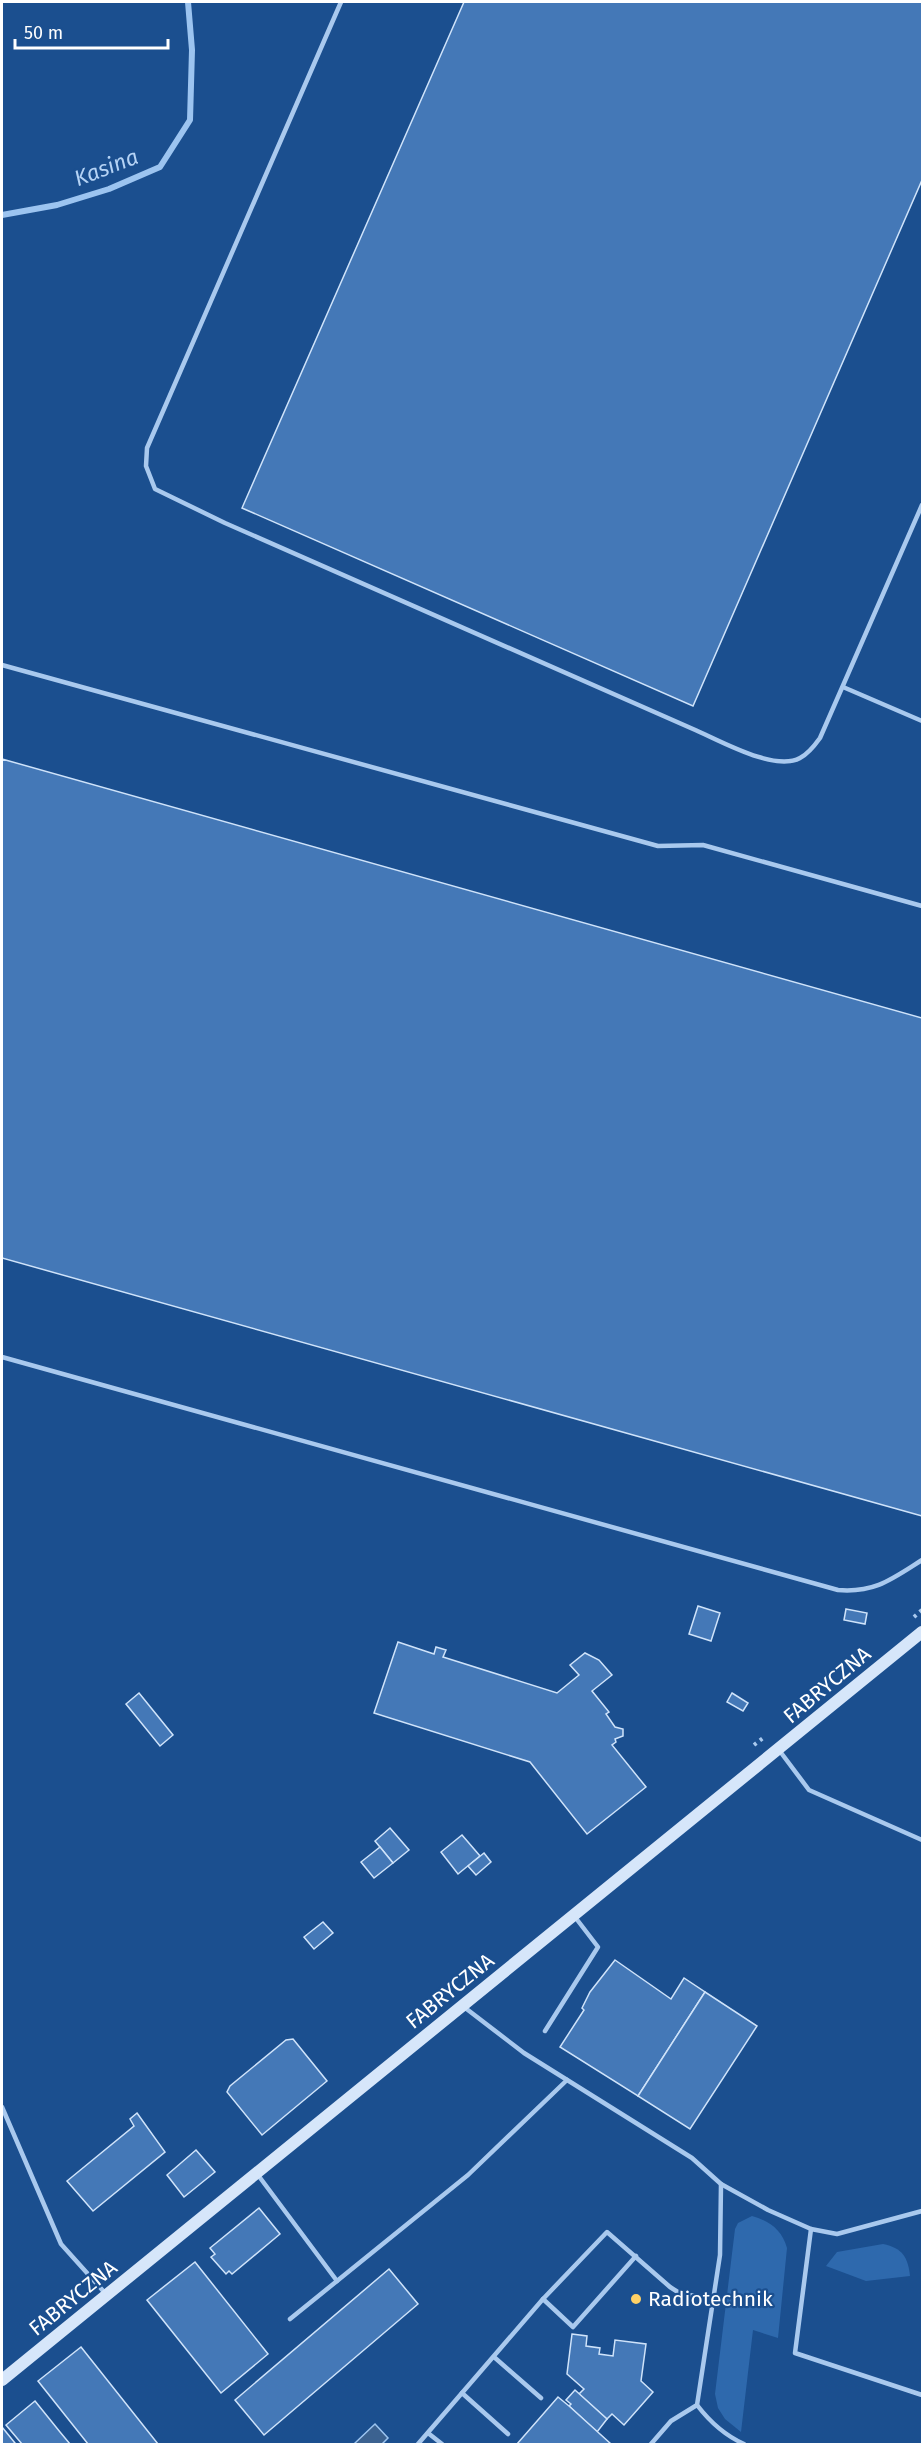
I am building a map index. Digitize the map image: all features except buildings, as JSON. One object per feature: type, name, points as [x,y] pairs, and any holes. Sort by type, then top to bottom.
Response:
[{"type":"main road","name":"FABRYCZNA","points":[[2,2380],[922,1632]]},
{"type":"lane","points":[[340,2],[147,448],[146,466],[155,489],[236,528],[768,760],[789,762],[807,753],[820,738],[922,505]]},
{"type":"lane","points":[[2,665],[658,846],[704,845],[922,906]]},
{"type":"lane","points":[[843,687],[922,721]]},
{"type":"lane","points":[[2,1357],[838,1590],[870,1590],[922,1560]]},
{"type":"lane","points":[[779,1750],[809,1790],[922,1840]]},
{"type":"lane","points":[[545,2031],[598,1947],[573,1915]]},
{"type":"lane","points":[[462,2006],[524,2053],[692,2158],[721,2184],[811,2229],[837,2234],[922,2211]]},
{"type":"lane","points":[[290,2319],[468,2175],[567,2080]]},
{"type":"lane","points":[[2,2107],[61,2244],[107,2295]]},
{"type":"lane","points":[[256,2173],[337,2281]]},
{"type":"lane","points":[[721,2184],[720,2255],[697,2405],[709,2421],[730,2438],[744,2445]]},
{"type":"lane","points":[[811,2229],[795,2353],[922,2395]]},
{"type":"lane","points":[[418,2445],[543,2299],[607,2232],[681,2294],[712,2298]]},
{"type":"lane","points":[[543,2299],[573,2327],[636,2256]]},
{"type":"lane","points":[[494,2357],[540,2398]]},
{"type":"lane","points":[[462,2393],[508,2434]]},
{"type":"lane","points":[[651,2445],[670,2421],[697,2405]]},
{"type":"lane","points":[[429,2433],[442,2445]]},
{"type":"shaded area","points":[[752,2216],[774,2227],[782,2236],[787,2248],[778,2338],[753,2330],[741,2432],[725,2419],[718,2408],[715,2394],[735,2229],[738,2223]]},
{"type":"shaded area","points":[[883,2244],[900,2251],[908,2264],[910,2276],[866,2281],[826,2266],[837,2252]]},
{"type":"shaded area","points":[[375,2424],[388,2438],[382,2444],[354,2444]]},
{"type":"waterway","name":"Kasina","points":[[2,215],[57,205],[109,189],[160,167],[190,120],[192,50],[188,2]]},
{"type":"place","name":"Radiotechnik","points":[[636,2299]]}]
